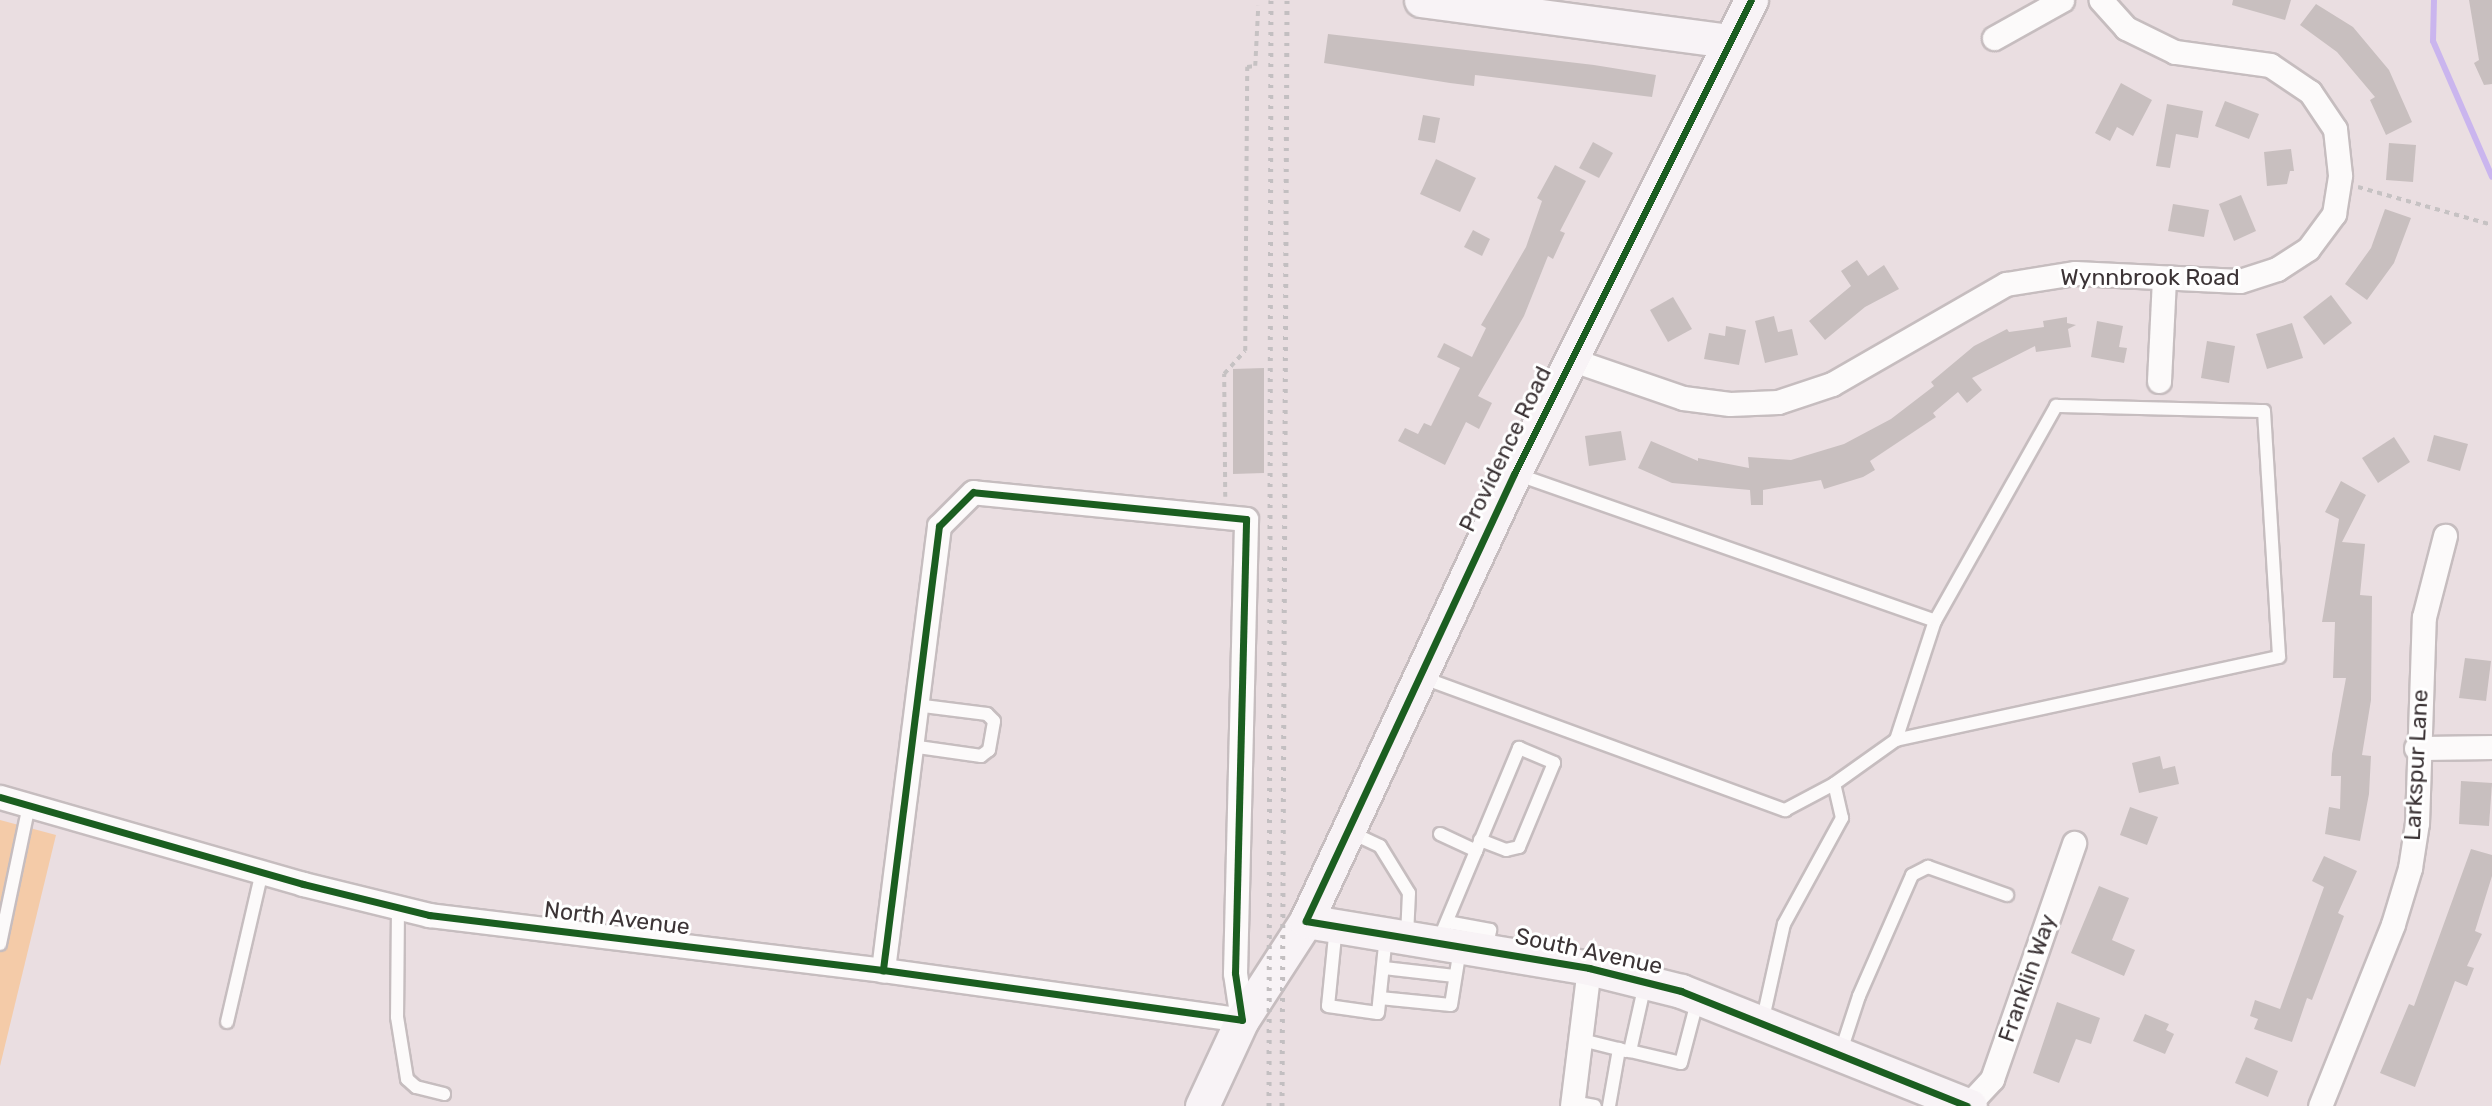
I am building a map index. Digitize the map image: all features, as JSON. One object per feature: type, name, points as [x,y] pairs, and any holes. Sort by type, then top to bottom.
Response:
[{"type":"street","points":[[1421,0],[1488,5],[1728,41]]},
{"type":"street","name":"Providence Road","points":[[1202,1106],[1242,1020],[1321,923],[1346,831],[1418,675],[1570,359],[1751,0]]},
{"type":"street","points":[[1994,38],[2062,0]]},
{"type":"street","name":"Wynnbrook Road","points":[[1570,359],[1683,398],[1730,404],[1778,402],[1832,384],[2006,284],[2075,273],[2240,281],[2277,269],[2308,249],[2334,214],[2339,182],[2334,129],[2310,92],[2270,65],[2175,52],[2126,28],[2101,0]]},
{"type":"street","points":[[2159,382],[2164,279]]},
{"type":"street","points":[[883,970],[939,526],[973,492],[1246,519],[1235,973],[1242,1020]]},
{"type":"street","name":"Larkspur Lane","points":[[2319,1106],[2393,924],[2410,868],[2417,823],[2416,748],[2424,617],[2445,536]]},
{"type":"street","points":[[2416,748],[2492,747]]},
{"type":"street","name":"North Avenue","points":[[0,797],[261,872],[398,907],[1242,1020]]},
{"type":"street","name":"Franklin Way","points":[[1968,1106],[1992,1079],[2074,843]]},
{"type":"street","name":"South Avenue","points":[[1321,923],[1589,968],[1645,982],[1698,998],[1968,1106]]},
{"type":"street","points":[[1580,1105],[1581,1041],[1589,968]]},
{"type":"lane","points":[[1418,675],[1785,810],[1834,784],[1896,740],[2279,657],[2264,411],[2056,406],[1935,621],[1896,740]]},
{"type":"lane","points":[[1514,474],[1935,621]]},
{"type":"lane","points":[[911,746],[981,756],[989,750],[994,721],[987,714],[916,705]]},
{"type":"lane","points":[[1384,968],[1440,944],[1478,845],[1519,748],[1554,763],[1519,847],[1506,850],[1478,845],[1440,834]]},
{"type":"lane","points":[[1762,1024],[1784,924],[1842,818],[1834,784]]},
{"type":"lane","points":[[0,944],[29,805]]},
{"type":"lane","points":[[1346,831],[1375,842],[1391,862],[1411,901],[1440,944],[1451,1005],[1380,998]]},
{"type":"lane","points":[[1840,1054],[1858,996],[1912,875],[1928,867],[2007,895]]},
{"type":"lane","points":[[227,1021],[261,872]]},
{"type":"lane","points":[[398,907],[397,1017],[407,1079],[416,1087],[444,1094]]},
{"type":"lane","points":[[1321,923],[1328,1006],[1378,1013],[1384,968]]},
{"type":"lane","points":[[1384,968],[1440,944]]},
{"type":"lane","points":[[1609,1106],[1645,982]]},
{"type":"lane","points":[[1581,1041],[1681,1063],[1698,998]]},
{"type":"path","points":[[1225,517],[1224,374],[1245,351],[1247,67],[1255,66],[1258,6]]},
{"type":"path","points":[[2339,182],[2492,225]]},
{"type":"shaded area","points":[[0,820],[56,835],[0,1066]]},
{"type":"building","points":[[2233,0],[2291,0],[2285,20],[2232,5]]},
{"type":"building","points":[[2469,0],[2492,0],[2492,84],[2484,85],[2474,63],[2479,60]]},
{"type":"building","points":[[2316,4],[2353,27],[2389,70],[2412,122],[2386,135],[2370,100],[2375,97],[2337,52],[2300,25]]},
{"type":"building","points":[[1328,34],[1594,65],[1656,75],[1652,97],[1475,75],[1474,86],[1450,83],[1324,63]]},
{"type":"building","points":[[2121,83],[2152,100],[2133,136],[2117,127],[2110,141],[2095,133]]},
{"type":"building","points":[[2225,101],[2259,114],[2249,139],[2215,126]]},
{"type":"building","points":[[2167,104],[2203,111],[2198,138],[2176,134],[2170,168],[2156,166]]},
{"type":"building","points":[[1423,115],[1440,118],[1435,143],[1418,140]]},
{"type":"building","points":[[1593,142],[1613,153],[1599,178],[1579,168]]},
{"type":"building","points":[[2389,143],[2416,145],[2413,182],[2386,180]]},
{"type":"building","points":[[2291,149],[2294,171],[2290,171],[2287,184],[2267,186],[2264,152]]},
{"type":"building","points":[[1436,159],[1476,178],[1460,212],[1420,194]]},
{"type":"building","points":[[1555,165],[1586,181],[1560,231],[1565,233],[1553,259],[1548,256],[1524,316],[1478,396],[1492,403],[1479,429],[1466,422],[1445,465],[1398,441],[1405,428],[1418,434],[1424,423],[1431,426],[1460,368],[1437,357],[1444,343],[1472,357],[1486,328],[1481,325],[1526,247],[1542,201],[1537,198]]},
{"type":"building","points":[[2241,195],[2256,231],[2234,241],[2219,204]]},
{"type":"building","points":[[2173,204],[2209,210],[2204,237],[2168,231]]},
{"type":"building","points":[[2385,209],[2411,218],[2394,263],[2367,300],[2345,284],[2371,248]]},
{"type":"building","points":[[1473,230],[1490,239],[1482,256],[1464,247]]},
{"type":"building","points":[[1857,260],[1868,276],[1884,265],[1899,289],[1865,307],[1825,340],[1809,321],[1851,286],[1841,271]]},
{"type":"building","points":[[2331,295],[2352,323],[2324,345],[2303,317]]},
{"type":"building","points":[[1673,297],[1692,329],[1668,342],[1650,310]]},
{"type":"building","points":[[1774,316],[1778,332],[1792,329],[1798,355],[1765,363],[1755,321]]},
{"type":"building","points":[[2067,317],[2067,323],[2076,325],[2068,329],[2071,347],[2036,352],[2035,346],[1972,378],[1982,390],[1967,403],[1958,392],[1933,413],[1936,417],[1870,461],[1875,470],[1863,477],[1824,489],[1821,480],[1763,490],[1763,505],[1751,505],[1750,490],[1672,483],[1638,468],[1651,441],[1698,461],[1698,458],[1749,468],[1748,457],[1791,460],[1844,444],[1891,419],[1934,386],[1931,382],[1974,346],[2007,329],[2009,332],[2044,327],[2043,321]]},
{"type":"building","points":[[2097,321],[2123,326],[2119,347],[2127,348],[2124,363],[2091,357]]},
{"type":"building","points":[[2292,323],[2303,358],[2267,369],[2256,334]]},
{"type":"building","points":[[1726,326],[1746,330],[1739,365],[1704,359],[1709,333],[1725,336]]},
{"type":"building","points":[[2207,341],[2235,346],[2229,383],[2201,378]]},
{"type":"building","points":[[1264,368],[1264,473],[1233,474],[1233,369]]},
{"type":"building","points":[[1621,431],[1626,460],[1589,466],[1585,436]]},
{"type":"building","points":[[2434,435],[2468,444],[2460,471],[2427,461]]},
{"type":"building","points":[[2394,437],[2410,462],[2378,483],[2362,458]]},
{"type":"building","points":[[2341,481],[2366,495],[2342,542],[2365,544],[2360,595],[2372,596],[2371,700],[2362,755],[2371,756],[2369,794],[2360,841],[2325,834],[2329,807],[2340,809],[2341,776],[2331,776],[2332,754],[2346,678],[2333,678],[2335,622],[2322,622],[2339,519],[2325,512]]},
{"type":"building","points":[[2465,658],[2491,661],[2486,701],[2459,698]]},
{"type":"building","points":[[2160,756],[2163,769],[2175,766],[2179,784],[2139,793],[2132,763]]},
{"type":"building","points":[[2461,781],[2492,783],[2489,826],[2459,824]]},
{"type":"building","points":[[2130,807],[2158,817],[2147,845],[2120,835]]},
{"type":"building","points":[[2471,849],[2492,855],[2492,876],[2475,931],[2482,934],[2467,966],[2474,968],[2467,986],[2455,981],[2415,1087],[2380,1073],[2409,1004],[2414,1006]]},
{"type":"building","points":[[2324,856],[2357,871],[2338,913],[2344,916],[2312,1000],[2307,998],[2292,1042],[2254,1029],[2258,1019],[2250,1016],[2255,1000],[2280,1009],[2324,887],[2312,881]]},
{"type":"building","points":[[2099,886],[2129,898],[2112,940],[2135,950],[2124,976],[2071,953]]},
{"type":"building","points":[[2057,1002],[2100,1018],[2091,1044],[2076,1039],[2059,1083],[2033,1073]]},
{"type":"building","points":[[2145,1014],[2169,1024],[2166,1030],[2174,1034],[2165,1054],[2133,1041]]},
{"type":"building","points":[[2246,1057],[2278,1071],[2268,1097],[2235,1083]]},
{"type":"waterway","points":[[2434,0],[2433,41],[2492,177]]},
{"type":"railway","points":[[1269,1106],[1271,0]]},
{"type":"railway","points":[[1282,1106],[1287,0]]},
{"type":"cycle path","points":[[1751,0],[1514,474],[1306,921],[1589,968],[1681,991],[1967,1106]]},
{"type":"cycle path","points":[[0,797],[303,884],[429,915],[883,970],[1242,1020],[1235,973],[1246,519],[973,492],[939,526],[883,970]]}]
